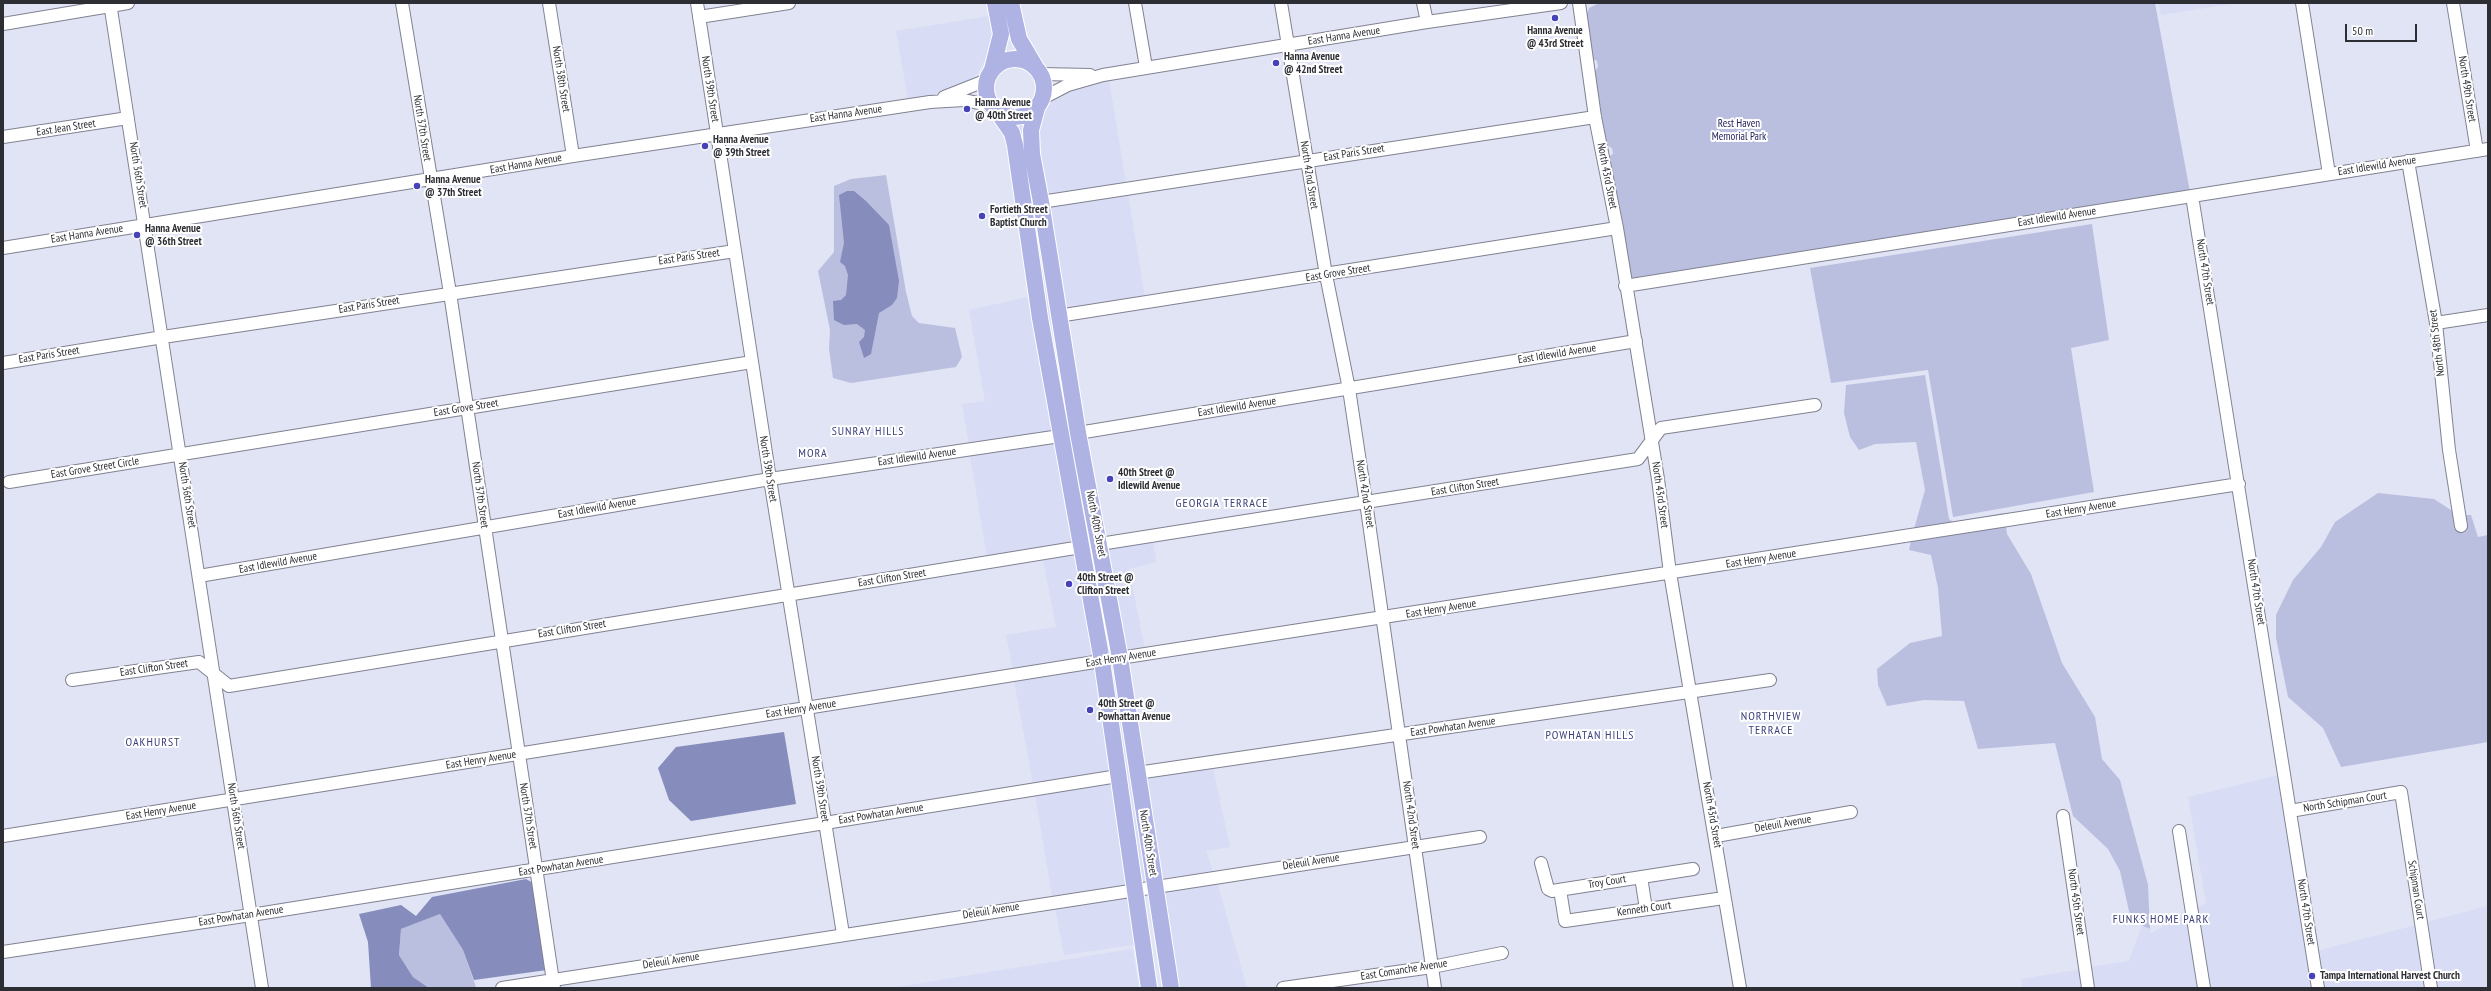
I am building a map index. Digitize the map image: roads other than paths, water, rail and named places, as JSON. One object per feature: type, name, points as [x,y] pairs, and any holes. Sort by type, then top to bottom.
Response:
[{"type":"main road","points":[[995,3],[1001,34],[986,89],[995,108],[1012,117],[1020,117],[1040,103],[1045,90],[1038,71],[1018,39],[1011,3]]},
{"type":"main road","points":[[990,75],[1005,61],[1013,59],[1022,60],[1038,71]]},
{"type":"main road","name":"North 40th Street","points":[[1040,103],[1031,130],[1030,143],[1042,202],[1058,316],[1078,433],[1100,544],[1120,658],[1171,988]]},
{"type":"main road","name":"North 40th Street","points":[[995,108],[1012,133],[1015,145],[1040,318],[1060,436],[1102,661],[1149,988]]},
{"type":"street","points":[[3,24],[111,4],[128,3]]},
{"type":"street","name":"North 37th Street","points":[[402,3],[450,293],[554,984]]},
{"type":"street","name":"North 38th Street","points":[[549,3],[573,156]]},
{"type":"street","name":"North 39th Street","points":[[697,3],[788,594],[843,934]]},
{"type":"street","points":[[699,17],[789,3]]},
{"type":"street","points":[[1135,3],[1146,67]]},
{"type":"street","name":"North 42nd Street","points":[[1281,3],[1326,275],[1348,389],[1366,502],[1435,988]]},
{"type":"street","points":[[1423,3],[1427,22]]},
{"type":"street","points":[[1514,10],[1525,3]]},
{"type":"street","name":"East Hanna Avenue","points":[[1040,103],[1068,85],[1103,75],[1427,22],[1561,3]]},
{"type":"street","name":"North 43rd Street","points":[[1579,3],[1595,117],[1617,228],[1636,341],[1670,573],[1716,836],[1724,898],[1740,988]]},
{"type":"street","points":[[2302,3],[2328,174]]},
{"type":"street","name":"North 49th Street","points":[[2453,3],[2483,150]]},
{"type":"street","name":"North 36th Street","points":[[111,4],[262,988]]},
{"type":"street","name":"East Hanna Avenue","points":[[1038,71],[1103,75]]},
{"type":"street","name":"East Hanna Avenue","points":[[930,102],[990,75]]},
{"type":"street","name":"East Hanna Avenue","points":[[3,248],[573,156],[930,102],[964,100],[995,108]]},
{"type":"street","name":"East Paris Street","points":[[1042,202],[1307,160],[1595,117]]},
{"type":"street","name":"East Jean Street","points":[[3,137],[128,118]]},
{"type":"street","name":"East Idlewild Avenue","points":[[1626,286],[2483,150]]},
{"type":"street","name":"North 48th Street","points":[[2408,161],[2436,323],[2449,450],[2461,526]]},
{"type":"street","name":"North 47th Street","points":[[2192,196],[2318,988]]},
{"type":"street","name":"East Grove Street","points":[[1058,316],[1617,228]]},
{"type":"street","name":"East Paris Street","points":[[3,363],[163,337],[735,250]]},
{"type":"street","points":[[2436,323],[2488,315]]},
{"type":"street","name":"East Idlewild Avenue","points":[[199,576],[770,479],[1060,436],[1636,341]]},
{"type":"street","name":"East Grove Street","points":[[181,454],[752,362]]},
{"type":"street","name":"East Clifton Street","points":[[1100,544],[1638,459],[1652,443],[1661,428],[1815,405]]},
{"type":"street","name":"East Grove Street Circle","points":[[9,482],[181,454]]},
{"type":"street","name":"East Henry Avenue","points":[[3,836],[1120,658],[2239,484]]},
{"type":"street","name":"East Clifton Street","points":[[72,680],[200,662],[229,686],[1081,547]]},
{"type":"street","name":"East Powhatan Avenue","points":[[1137,773],[1770,680]]},
{"type":"street","name":"East Powhatan Avenue","points":[[3,952],[251,915],[1118,776]]},
{"type":"street","name":"North Schipman Court","points":[[2290,811],[2401,792]]},
{"type":"street","name":"Schipman Court","points":[[2401,792],[2431,988]]},
{"type":"street","name":"Deleuil Avenue","points":[[1716,836],[1851,812]]},
{"type":"street","name":"North 45th Street","points":[[2063,816],[2088,988]]},
{"type":"street","points":[[2179,831],[2204,988]]},
{"type":"street","name":"Deleuil Avenue","points":[[502,988],[554,984],[843,934],[1480,837]]},
{"type":"street","points":[[1541,863],[1548,889],[1552,891],[1560,890]]},
{"type":"street","name":"Troy Court","points":[[1560,890],[1693,869]]},
{"type":"street","points":[[1641,877],[1646,909]]},
{"type":"street","name":"Kenneth Court","points":[[1560,890],[1565,921],[1724,898]]},
{"type":"street","name":"East Comanche Avenue","points":[[1283,988],[1432,967],[1502,953]]},
{"type":"place","name":"Hanna Avenue @ 43rd Street","points":[[1555,18]]},
{"type":"place","name":"Hanna Avenue @ 42nd Street","points":[[1276,63]]},
{"type":"place","name":"Hanna Avenue @ 40th Street","points":[[967,109]]},
{"type":"place","name":"Hanna Avenue @ 39th Street","points":[[705,146]]},
{"type":"place","name":"Hanna Avenue @ 37th Street","points":[[417,186]]},
{"type":"place","name":"Fortieth Street Baptist Church","points":[[982,216]]},
{"type":"place","name":"Hanna Avenue @ 36th Street","points":[[137,235]]},
{"type":"place","name":"40th Street @ Idlewild Avenue","points":[[1110,479]]},
{"type":"place","name":"40th Street @ Clifton Street","points":[[1069,584]]},
{"type":"place","name":"40th Street @ Powhattan Avenue","points":[[1090,710]]},
{"type":"place","name":"Tampa International Harvest Church","points":[[2312,976]]},
{"type":"district","name":"SUNRAY HILLS","points":[[868,432]]},
{"type":"district","name":"MORA","points":[[813,454]]},
{"type":"district","name":"GEORGIA TERRACE","points":[[1222,504]]},
{"type":"district","name":"NORTHVIEW TERRACE","points":[[1771,724]]},
{"type":"district","name":"POWHATAN HILLS","points":[[1590,736]]},
{"type":"district","name":"OAKHURST","points":[[153,743]]},
{"type":"district","name":"FUNKS HOME PARK","points":[[2161,920]]},
{"type":"park label","name":"Rest Haven Memorial Park","points":[[1739,130]]}]
